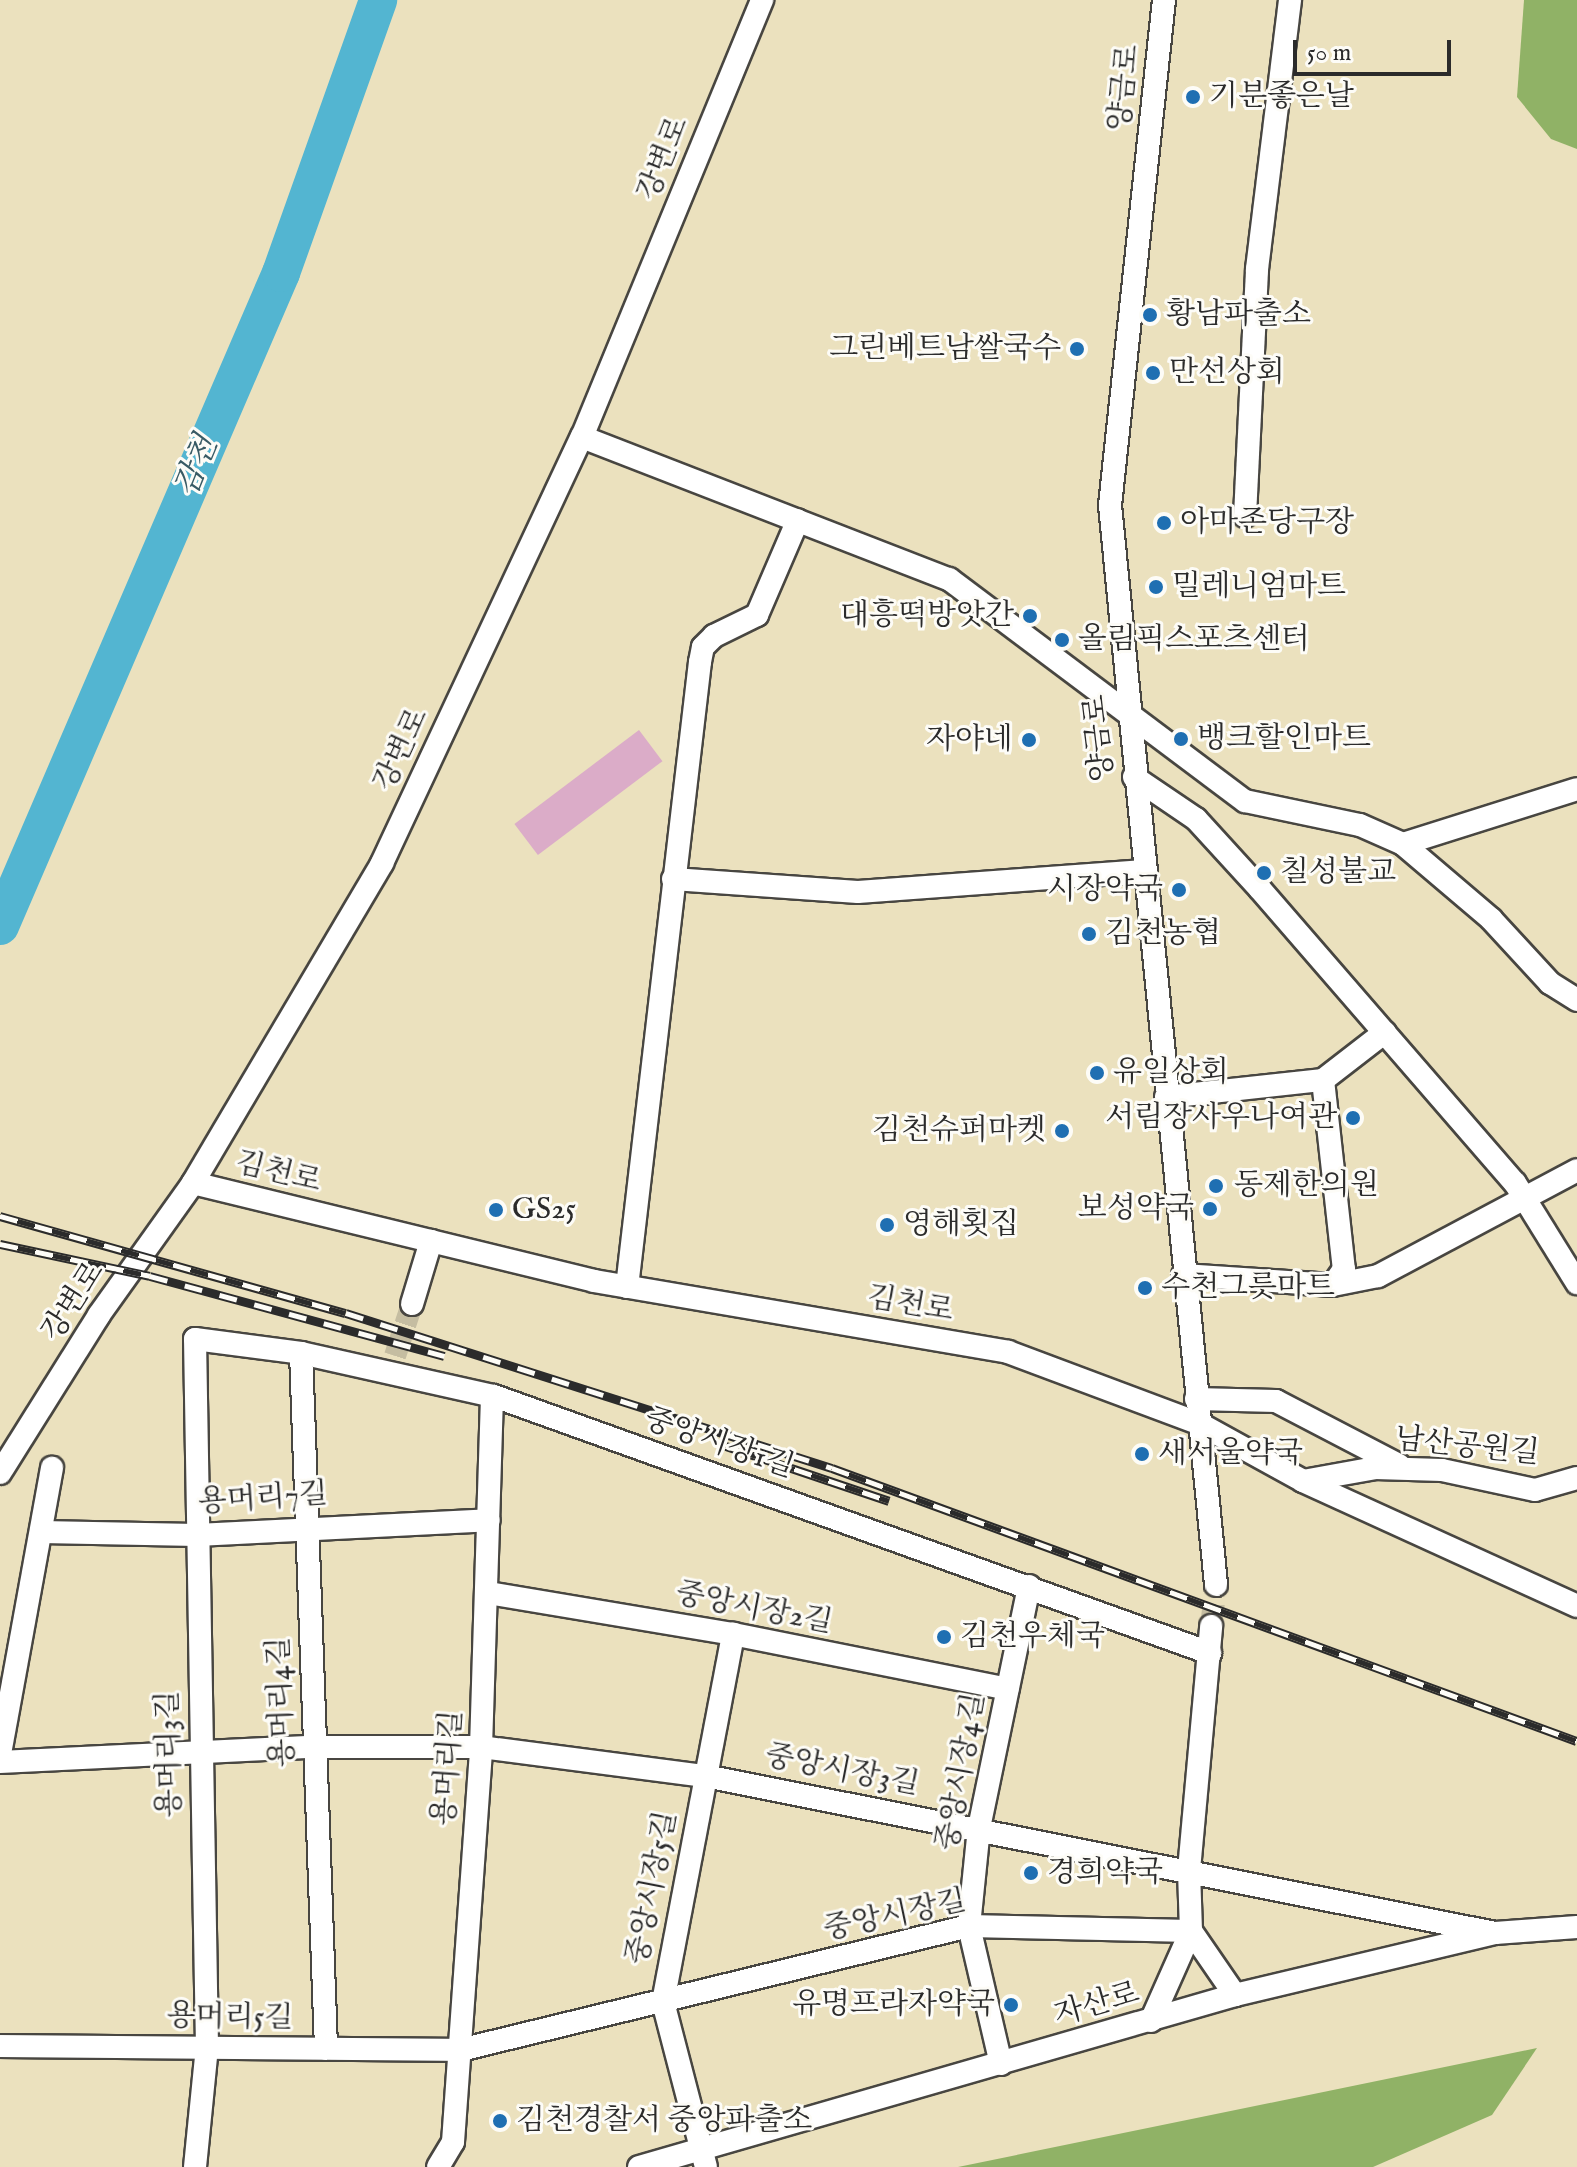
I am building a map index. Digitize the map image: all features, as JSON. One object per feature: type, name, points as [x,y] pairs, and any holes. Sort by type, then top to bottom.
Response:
[{"type":"street","name":"강변로","points":[[0,1473],[99,1315],[193,1183],[382,863],[582,437],[762,0]]},
{"type":"street","name":"양금로","points":[[1164,0],[1110,505],[1127,714],[1198,1423]]},
{"type":"street","points":[[1245,516],[1257,269],[1290,0]]},
{"type":"street","points":[[582,437],[949,579],[1245,801],[1360,825],[1403,844],[1491,919],[1550,983],[1577,1000]]},
{"type":"street","points":[[627,1287],[673,879],[703,647],[757,615],[798,520]]},
{"type":"street","points":[[1134,777],[1196,819],[1385,1032],[1524,1198],[1577,1283]]},
{"type":"street","points":[[1403,844],[1577,789]]},
{"type":"street","points":[[673,879],[858,892],[1144,871]]},
{"type":"street","points":[[1166,1097],[1323,1080],[1385,1032]]},
{"type":"street","points":[[1323,1080],[1344,1269],[1333,1285]]},
{"type":"street","points":[[1183,1275],[1333,1285],[1378,1276],[1577,1170]]},
{"type":"street","name":"김천로","points":[[193,1183],[627,1287],[1008,1352],[1198,1423],[1303,1481],[1577,1606]]},
{"type":"street","points":[[412,1304],[431,1241]]},
{"type":"street","name":"중앙시장1길","points":[[195,1339],[393,1364],[492,1396],[1210,1653]]},
{"type":"street","name":"용머리3길","points":[[195,1339],[207,2047],[195,2167]]},
{"type":"street","name":"용머리4길","points":[[301,1353],[312,1747],[326,2049]]},
{"type":"street","name":"용머리길","points":[[461,2167],[453,2142],[481,1747],[492,1396]]},
{"type":"street","points":[[1196,1399],[1276,1401],[1408,1469]]},
{"type":"street","points":[[1198,1423],[1216,1585]]},
{"type":"street","points":[[0,1754],[52,1468]]},
{"type":"street","name":"남산공원길","points":[[1303,1481],[1375,1468],[1442,1470],[1535,1490],[1577,1478]]},
{"type":"street","name":"용머리7길","points":[[41,1532],[197,1535],[307,1526],[489,1520]]},
{"type":"street","name":"중앙시장4길","points":[[1001,2064],[969,1926],[979,1828],[1029,1586]]},
{"type":"street","name":"중앙시장2길","points":[[488,1593],[733,1634],[1008,1689]]},
{"type":"street","points":[[1151,2021],[1191,1931],[1189,1870],[1211,1626]]},
{"type":"street","name":"중앙시장5길","points":[[704,2159],[663,2002],[733,1634]]},
{"type":"street","name":"중앙시장3길","points":[[0,1762],[312,1747],[481,1747],[705,1776],[979,1828],[1495,1933]]},
{"type":"street","name":"중앙시장길","points":[[460,2050],[969,1926],[1191,1931]]},
{"type":"street","name":"자산로","points":[[639,2167],[704,2159],[1001,2064],[1235,1995],[1495,1933],[1577,1927]]},
{"type":"street","points":[[1191,1931],[1235,1995]]},
{"type":"street","name":"용머리5길","points":[[0,2046],[460,2050]]},
{"type":"street","name":"용머리길","points":[[438,2167],[453,2142]]},
{"type":"green space","points":[[1524,0],[1577,0],[1577,149],[1551,139],[1517,97]]},
{"type":"green space","points":[[1537,2048],[1492,2115],[1373,2167],[958,2167]]},
{"type":"building","points":[[639,730],[662,761],[538,855],[514,824]]},
{"type":"waterway","name":"감천","points":[[0,926],[281,273],[378,0]]},
{"type":"tunnel","points":[[395,1356],[412,1304]]},
{"type":"tunnel","points":[[1211,1626],[1216,1585]]},
{"type":"railway","points":[[0,1216],[346,1313],[832,1468],[1577,1741]]},
{"type":"railway","points":[[0,1244],[150,1276],[444,1356]]},
{"type":"railway","points":[[726,1446],[889,1501]]},
{"type":"place","name":"기분좋은날","points":[[1193,97]]},
{"type":"place","name":"황남파출소","points":[[1150,315]]},
{"type":"place","name":"그린베트남쌀국수","points":[[1077,349]]},
{"type":"place","name":"만선상회","points":[[1153,373]]},
{"type":"place","name":"아마존당구장","points":[[1164,523]]},
{"type":"place","name":"밀레니엄마트","points":[[1156,587]]},
{"type":"place","name":"대흥떡방앗간","points":[[1030,616]]},
{"type":"place","name":"올림픽스포츠센터","points":[[1062,640]]},
{"type":"place","name":"뱅크할인마트","points":[[1181,739]]},
{"type":"place","name":"자야네","points":[[1029,740]]},
{"type":"place","name":"칠성불교","points":[[1264,873]]},
{"type":"place","name":"시장약국","points":[[1179,890]]},
{"type":"place","name":"김천농협","points":[[1089,934]]},
{"type":"place","name":"유일상회","points":[[1097,1073]]},
{"type":"place","name":"서림장사우나여관","points":[[1353,1118]]},
{"type":"place","name":"김천슈퍼마켓","points":[[1062,1131]]},
{"type":"place","name":"동제한의원","points":[[1216,1186]]},
{"type":"place","name":"보성약국","points":[[1210,1209]]},
{"type":"place","name":"GS25","points":[[496,1210]]},
{"type":"place","name":"영해횟집","points":[[887,1225]]},
{"type":"place","name":"수천그릇마트","points":[[1145,1288]]},
{"type":"place","name":"새서울약국","points":[[1142,1454]]},
{"type":"place","name":"김천우체국","points":[[944,1637]]},
{"type":"place","name":"경희약국","points":[[1031,1873]]},
{"type":"place","name":"유명프라자약국","points":[[1011,2005]]},
{"type":"place","name":"김천경찰서 중앙파출소","points":[[500,2121]]}]
